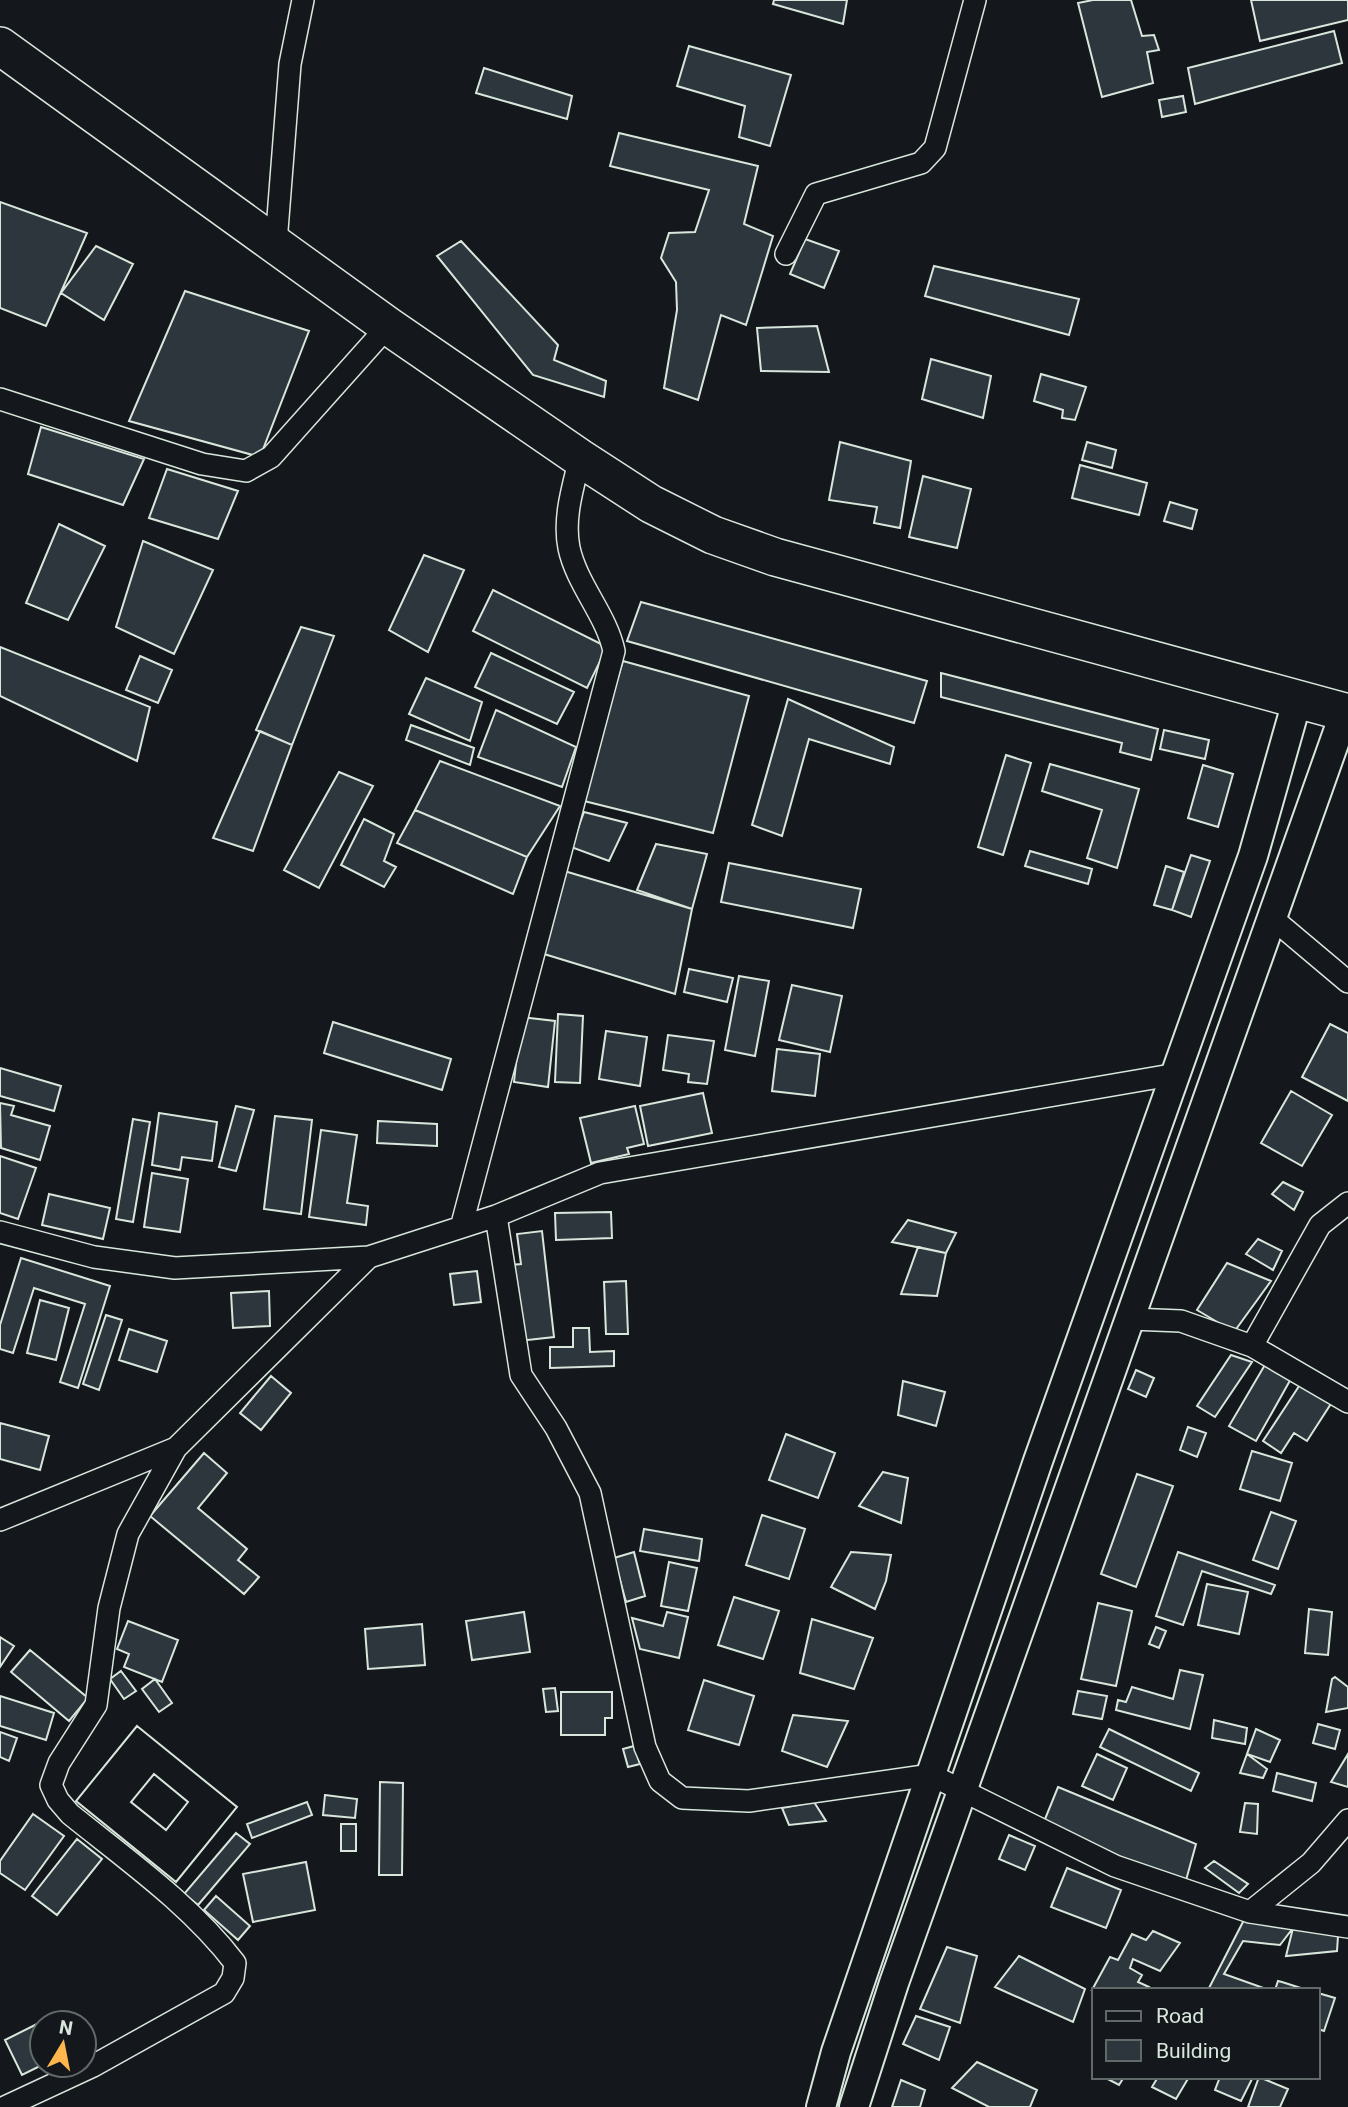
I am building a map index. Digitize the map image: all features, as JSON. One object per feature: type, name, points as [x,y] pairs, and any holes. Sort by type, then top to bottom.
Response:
[{"type":"highway","points":[[0,46],[388,326],[580,458],[651,504],[713,535],[775,557],[1346,713]]},
{"type":"street","points":[[276,243],[290,64],[303,0]]},
{"type":"street","points":[[786,254],[816,194],[921,163],[929,157],[935,148],[975,0]]},
{"type":"street","points":[[0,399],[202,464],[246,471],[271,457],[388,326]]},
{"type":"street","points":[[461,1224],[614,651],[609,628],[569,550],[569,503],[580,458]]},
{"type":"street","points":[[821,2107],[836,2052],[1038,1461],[1253,856],[1297,701]]},
{"type":"street","points":[[854,2107],[963,1788],[1346,713]]},
{"type":"street","points":[[1272,918],[1348,982]]},
{"type":"street","points":[[0,1232],[94,1257],[175,1268],[369,1257],[461,1224],[496,1216],[600,1173],[1177,1074]]},
{"type":"street","points":[[1252,1346],[1320,1225],[1348,1203]]},
{"type":"street","points":[[496,1216],[521,1375],[556,1428],[590,1493],[645,1747],[660,1781],[682,1798],[749,1801],[931,1775],[963,1788],[1115,1866],[1250,1912],[1348,1927]]},
{"type":"street","points":[[5,2107],[93,2066],[224,1993],[233,1978],[235,1963],[222,1947],[163,1889],[70,1814],[58,1800],[51,1785],[59,1763],[96,1705],[109,1608],[128,1534],[176,1448],[369,1257]]},
{"type":"street","points":[[1131,1320],[1181,1321],[1252,1346],[1348,1402]]},
{"type":"street","points":[[0,1520],[176,1448]]},
{"type":"street","points":[[1250,1912],[1311,1863],[1348,1820]]},
{"type":"building","points":[[774,0],[847,0],[843,24],[773,4]]},
{"type":"building","points":[[1093,0],[1131,0],[1142,36],[1154,35],[1159,50],[1147,52],[1153,83],[1102,97],[1078,3]]},
{"type":"building","points":[[1251,0],[1348,0],[1348,20],[1260,41]]},
{"type":"building","points":[[1334,31],[1342,63],[1195,104],[1188,68]]},
{"type":"building","points":[[689,46],[791,75],[770,146],[739,137],[745,106],[677,86]]},
{"type":"building","points":[[484,68],[572,96],[567,119],[476,93]]},
{"type":"building","points":[[1183,96],[1186,112],[1162,117],[1159,100]]},
{"type":"building","points":[[619,133],[758,166],[744,224],[773,236],[746,325],[721,315],[698,400],[664,388],[677,310],[676,282],[661,258],[669,233],[695,232],[709,190],[610,166]]},
{"type":"building","points":[[0,202],[87,233],[46,326],[0,308]]},
{"type":"building","points":[[805,239],[839,251],[824,288],[790,274]]},
{"type":"building","points":[[461,241],[558,345],[554,360],[606,381],[604,397],[533,375],[437,256]]},
{"type":"building","points":[[96,246],[133,264],[104,320],[61,293]]},
{"type":"building","points":[[934,266],[1079,299],[1069,335],[925,296]]},
{"type":"building","points":[[185,291],[309,331],[260,457],[129,421]]},
{"type":"building","points":[[817,326],[829,372],[761,371],[757,328]]},
{"type":"building","points":[[931,359],[991,376],[983,418],[922,399]]},
{"type":"building","points":[[1041,374],[1086,387],[1075,420],[1062,418],[1063,410],[1034,401]]},
{"type":"building","points":[[41,427],[144,459],[123,505],[28,474]]},
{"type":"building","points":[[840,442],[911,461],[900,528],[874,523],[877,507],[829,500]]},
{"type":"building","points":[[1087,442],[1116,450],[1112,468],[1082,460]]},
{"type":"building","points":[[1080,465],[1147,483],[1139,515],[1072,498]]},
{"type":"building","points":[[167,469],[238,491],[218,539],[149,518]]},
{"type":"building","points":[[923,476],[971,489],[957,548],[909,537]]},
{"type":"building","points":[[1170,502],[1197,510],[1192,529],[1164,521]]},
{"type":"building","points":[[59,524],[105,546],[68,620],[26,603]]},
{"type":"building","points":[[143,541],[213,570],[174,654],[116,627]]},
{"type":"building","points":[[424,555],[464,570],[428,652],[389,630]]},
{"type":"building","points":[[493,590],[607,647],[587,688],[473,631]]},
{"type":"building","points":[[641,602],[927,681],[914,723],[627,641]]},
{"type":"building","points":[[301,627],[334,636],[292,745],[256,730]]},
{"type":"building","points":[[0,647],[150,707],[137,761],[0,696]]},
{"type":"building","points":[[491,653],[574,692],[557,724],[475,687]]},
{"type":"building","points":[[140,656],[172,670],[158,703],[126,690]]},
{"type":"building","points":[[623,661],[749,696],[713,833],[580,800]]},
{"type":"building","points":[[941,673],[1158,729],[1151,760],[1120,752],[1122,743],[941,697]]},
{"type":"building","points":[[426,678],[482,702],[470,741],[409,714]]},
{"type":"building","points":[[788,699],[894,747],[890,764],[809,739],[782,836],[752,825]]},
{"type":"building","points":[[496,710],[576,747],[562,787],[478,757]]},
{"type":"building","points":[[411,725],[474,748],[470,765],[406,740]]},
{"type":"building","points":[[1164,730],[1209,740],[1205,759],[1160,749]]},
{"type":"building","points":[[260,731],[292,745],[253,851],[213,838]]},
{"type":"building","points":[[1006,755],[1031,763],[1003,855],[978,847]]},
{"type":"building","points":[[440,761],[560,806],[527,857],[415,810]]},
{"type":"building","points":[[1050,764],[1139,789],[1117,868],[1087,858],[1102,810],[1042,791]]},
{"type":"building","points":[[1203,765],[1233,774],[1218,827],[1188,818]]},
{"type":"building","points":[[339,772],[373,786],[319,888],[284,870]]},
{"type":"building","points":[[415,810],[527,857],[513,894],[397,843]]},
{"type":"building","points":[[584,812],[627,823],[609,861],[571,847]]},
{"type":"building","points":[[364,819],[394,834],[384,861],[396,867],[384,887],[341,865]]},
{"type":"building","points":[[656,844],[707,854],[692,909],[637,890]]},
{"type":"building","points":[[1030,851],[1092,869],[1088,884],[1025,866]]},
{"type":"building","points":[[1191,855],[1210,861],[1191,917],[1172,910]]},
{"type":"building","points":[[729,863],[861,889],[853,928],[721,902]]},
{"type":"building","points":[[1166,866],[1184,872],[1172,910],[1154,905]]},
{"type":"building","points":[[561,870],[692,909],[675,994],[544,954]]},
{"type":"building","points":[[689,969],[733,978],[727,1002],[684,992]]},
{"type":"building","points":[[739,976],[769,981],[755,1056],[725,1050]]},
{"type":"building","points":[[792,985],[842,996],[830,1052],[779,1040]]},
{"type":"building","points":[[558,1014],[583,1016],[580,1083],[555,1082]]},
{"type":"building","points":[[521,1017],[555,1021],[548,1087],[514,1082]]},
{"type":"building","points":[[333,1022],[451,1059],[442,1090],[324,1053]]},
{"type":"building","points":[[1330,1024],[1348,1033],[1348,1101],[1302,1077]]},
{"type":"building","points":[[606,1031],[647,1037],[640,1086],[599,1079]]},
{"type":"building","points":[[668,1035],[714,1041],[707,1084],[688,1082],[689,1074],[663,1070]]},
{"type":"building","points":[[777,1049],[820,1054],[815,1096],[772,1091]]},
{"type":"building","points":[[0,1068],[61,1086],[54,1111],[0,1096]]},
{"type":"building","points":[[1291,1091],[1332,1115],[1302,1166],[1261,1143]]},
{"type":"building","points":[[703,1093],[712,1133],[648,1146],[640,1106]]},
{"type":"building","points":[[0,1103],[14,1106],[11,1115],[50,1126],[40,1160],[1,1148]]},
{"type":"building","points":[[236,1106],[254,1110],[236,1171],[219,1167]]},
{"type":"building","points":[[635,1106],[644,1144],[627,1148],[629,1154],[591,1163],[580,1118]]},
{"type":"building","points":[[159,1113],[217,1122],[212,1161],[182,1157],[180,1170],[152,1165]]},
{"type":"building","points":[[275,1116],[312,1120],[301,1214],[264,1209]]},
{"type":"building","points":[[133,1119],[150,1122],[133,1222],[116,1219]]},
{"type":"building","points":[[378,1121],[437,1124],[437,1146],[377,1143]]},
{"type":"building","points":[[321,1130],[357,1135],[347,1203],[368,1206],[366,1225],[309,1217]]},
{"type":"building","points":[[0,1156],[36,1168],[18,1219],[0,1213]]},
{"type":"building","points":[[152,1173],[188,1179],[180,1232],[144,1227]]},
{"type":"building","points":[[1283,1182],[1303,1192],[1294,1210],[1272,1194]]},
{"type":"building","points":[[49,1194],[110,1208],[103,1239],[42,1225]]},
{"type":"building","points":[[611,1212],[612,1238],[556,1240],[555,1213]]},
{"type":"building","points":[[908,1220],[956,1233],[946,1253],[892,1242]]},
{"type":"building","points":[[542,1231],[554,1337],[519,1341],[511,1265],[521,1264],[517,1234]]},
{"type":"building","points":[[1258,1239],[1282,1251],[1273,1270],[1246,1254]]},
{"type":"building","points":[[918,1247],[946,1253],[937,1296],[901,1294]]},
{"type":"building","points":[[21,1258],[110,1286],[78,1388],[60,1382],[85,1304],[34,1288],[13,1353],[0,1349],[0,1325]]},
{"type":"building","points":[[1227,1263],[1271,1281],[1234,1332],[1197,1310]]},
{"type":"building","points":[[477,1271],[481,1302],[454,1305],[450,1274]]},
{"type":"building","points":[[626,1281],[628,1334],[606,1334],[604,1282]]},
{"type":"building","points":[[269,1291],[270,1326],[233,1328],[231,1293]]},
{"type":"building","points":[[40,1300],[69,1308],[56,1360],[27,1353]]},
{"type":"building","points":[[106,1315],[122,1320],[99,1390],[83,1384]]},
{"type":"building","points":[[573,1328],[589,1328],[590,1352],[614,1351],[614,1366],[550,1368],[550,1347],[573,1347]]},
{"type":"building","points":[[129,1329],[167,1341],[157,1372],[119,1360]]},
{"type":"building","points":[[1231,1355],[1252,1362],[1215,1417],[1197,1406]]},
{"type":"building","points":[[1266,1363],[1292,1377],[1256,1441],[1229,1426]]},
{"type":"building","points":[[1136,1370],[1154,1378],[1146,1397],[1128,1389]]},
{"type":"building","points":[[271,1376],[291,1393],[261,1430],[240,1413]]},
{"type":"building","points":[[1303,1380],[1334,1399],[1307,1441],[1294,1433],[1281,1453],[1263,1441]]},
{"type":"building","points":[[903,1381],[945,1392],[936,1426],[898,1415]]},
{"type":"building","points":[[0,1423],[49,1436],[40,1470],[0,1459]]},
{"type":"building","points":[[1188,1427],[1206,1433],[1197,1457],[1180,1450]]},
{"type":"building","points":[[786,1434],[835,1453],[818,1498],[769,1480]]},
{"type":"building","points":[[1252,1451],[1292,1463],[1280,1501],[1240,1489]]},
{"type":"building","points":[[204,1453],[227,1473],[198,1508],[247,1549],[238,1560],[259,1577],[244,1594],[150,1516]]},
{"type":"building","points":[[883,1472],[908,1478],[901,1523],[859,1506]]},
{"type":"building","points":[[1137,1474],[1173,1486],[1136,1587],[1101,1574]]},
{"type":"building","points":[[1271,1512],[1296,1521],[1278,1569],[1253,1560]]},
{"type":"building","points":[[762,1515],[805,1529],[789,1579],[746,1565]]},
{"type":"building","points":[[644,1529],[702,1539],[699,1561],[640,1551]]},
{"type":"building","points":[[634,1552],[645,1596],[626,1602],[614,1558]]},
{"type":"building","points":[[851,1552],[891,1555],[886,1581],[875,1609],[831,1587]]},
{"type":"building","points":[[1178,1552],[1275,1585],[1271,1594],[1202,1571],[1183,1625],[1156,1616]]},
{"type":"building","points":[[669,1562],[697,1568],[688,1611],[661,1606]]},
{"type":"building","points":[[1207,1584],[1248,1592],[1239,1634],[1198,1625]]},
{"type":"building","points":[[734,1597],[779,1611],[763,1659],[718,1645]]},
{"type":"building","points":[[1098,1603],[1132,1611],[1116,1686],[1081,1679]]},
{"type":"building","points":[[1309,1609],[1332,1612],[1328,1655],[1305,1653]]},
{"type":"building","points":[[524,1612],[530,1652],[472,1660],[466,1621]]},
{"type":"building","points":[[667,1612],[688,1617],[679,1658],[640,1649],[632,1618],[663,1626]]},
{"type":"building","points":[[812,1619],[873,1638],[854,1689],[800,1673]]},
{"type":"building","points":[[128,1621],[178,1640],[162,1682],[124,1667],[129,1654],[117,1649]]},
{"type":"building","points":[[422,1624],[425,1665],[368,1669],[365,1629]]},
{"type":"building","points":[[1156,1627],[1166,1631],[1159,1648],[1149,1644]]},
{"type":"building","points":[[0,1637],[14,1646],[0,1667]]},
{"type":"building","points":[[30,1650],[88,1698],[69,1721],[11,1672]]},
{"type":"building","points":[[1180,1670],[1203,1675],[1190,1729],[1116,1710],[1118,1700],[1126,1702],[1132,1687],[1173,1699]]},
{"type":"building","points":[[121,1671],[136,1691],[124,1699],[110,1679]]},
{"type":"building","points":[[1335,1677],[1348,1687],[1348,1708],[1326,1712],[1332,1679]]},
{"type":"building","points":[[155,1679],[172,1703],[159,1712],[142,1689]]},
{"type":"building","points":[[704,1680],[754,1696],[739,1745],[688,1730]]},
{"type":"building","points":[[555,1688],[558,1711],[546,1712],[543,1689]]},
{"type":"building","points":[[1078,1691],[1107,1696],[1102,1719],[1073,1714]]},
{"type":"building","points":[[561,1692],[612,1692],[612,1718],[605,1718],[605,1735],[561,1735]]},
{"type":"building","points":[[0,1696],[54,1713],[46,1740],[0,1726]]},
{"type":"building","points":[[793,1715],[848,1721],[827,1767],[782,1751]]},
{"type":"building","points":[[1214,1720],[1247,1728],[1245,1744],[1212,1738]]},
{"type":"building","points":[[1318,1724],[1340,1730],[1335,1749],[1313,1743]]},
{"type":"building","points":[[137,1726],[237,1807],[176,1882],[76,1801]],"holes":[[[154,1774],[188,1802],[166,1830],[131,1802]]]},
{"type":"building","points":[[137,1726],[237,1807],[176,1882],[76,1801]]},
{"type":"building","points":[[1109,1729],[1199,1773],[1191,1791],[1100,1747]]},
{"type":"building","points":[[1256,1729],[1280,1740],[1270,1762],[1247,1754]]},
{"type":"building","points":[[0,1732],[17,1738],[9,1761],[0,1757]]},
{"type":"building","points":[[634,1746],[640,1764],[628,1767],[623,1749]]},
{"type":"building","points":[[1097,1754],[1127,1768],[1113,1800],[1082,1786]]},
{"type":"building","points":[[1247,1754],[1267,1769],[1263,1778],[1240,1773]]},
{"type":"building","points":[[1348,1754],[1348,1787],[1331,1782]]},
{"type":"building","points":[[1277,1773],[1316,1783],[1312,1801],[1273,1791]]},
{"type":"building","points":[[154,1774],[188,1802],[166,1830],[131,1802]]},
{"type":"building","points":[[380,1782],[403,1783],[402,1875],[379,1875]]},
{"type":"building","points":[[1058,1787],[1196,1844],[1185,1884],[1043,1824]]},
{"type":"building","points":[[325,1795],[357,1799],[355,1818],[323,1815]]},
{"type":"building","points":[[307,1802],[312,1815],[252,1838],[247,1824]]},
{"type":"building","points":[[814,1802],[826,1821],[789,1825],[782,1808]]},
{"type":"building","points":[[1245,1803],[1258,1804],[1257,1834],[1240,1832]]},
{"type":"building","points":[[33,1814],[64,1836],[25,1890],[0,1873],[0,1861]]},
{"type":"building","points":[[341,1824],[356,1824],[356,1851],[341,1851]]},
{"type":"building","points":[[236,1833],[250,1844],[198,1905],[184,1894]]},
{"type":"building","points":[[1009,1835],[1035,1846],[1025,1870],[999,1859]]},
{"type":"building","points":[[77,1839],[102,1859],[57,1915],[32,1896]]},
{"type":"building","points":[[1214,1861],[1248,1884],[1239,1893],[1205,1868]]},
{"type":"building","points":[[306,1862],[315,1910],[253,1922],[243,1874]]},
{"type":"building","points":[[1067,1868],[1121,1890],[1106,1928],[1051,1907]]},
{"type":"building","points":[[216,1896],[250,1926],[238,1940],[204,1910]]},
{"type":"building","points":[[1245,1918],[1293,1928],[1280,1945],[1243,1941],[1224,1974],[1263,1988],[1209,1988]]},
{"type":"building","points":[[1293,1928],[1338,1936],[1337,1951],[1286,1956]]},
{"type":"building","points":[[1153,1931],[1180,1943],[1160,1971],[1133,1959],[1130,1968],[1142,1975],[1138,1982],[1148,1988],[1093,1988],[1110,1957],[1118,1960],[1132,1934],[1146,1940]]},
{"type":"building","points":[[947,1947],[977,1956],[960,2023],[920,2009]]},
{"type":"building","points":[[1019,1956],[1085,1989],[1073,2022],[995,1987]]},
{"type":"building","points":[[1278,1981],[1301,1988],[1276,1988]]},
{"type":"building","points":[[1320,1994],[1335,1998],[1324,2031],[1320,2030]]},
{"type":"building","points":[[916,2016],[950,2027],[939,2060],[903,2044]]},
{"type":"building","points":[[28,2028],[28,2072],[22,2075],[5,2040]]},
{"type":"building","points":[[977,2062],[1037,2090],[1030,2107],[989,2107],[952,2088]]},
{"type":"building","points":[[1108,2079],[1123,2079],[1119,2085]]},
{"type":"building","points":[[1157,2079],[1188,2079],[1176,2099],[1152,2087]]},
{"type":"building","points":[[1219,2079],[1252,2079],[1241,2101],[1215,2090]]},
{"type":"building","points":[[1258,2079],[1288,2089],[1280,2107],[1248,2107]]},
{"type":"building","points":[[901,2080],[925,2090],[920,2107],[892,2107]]}]
